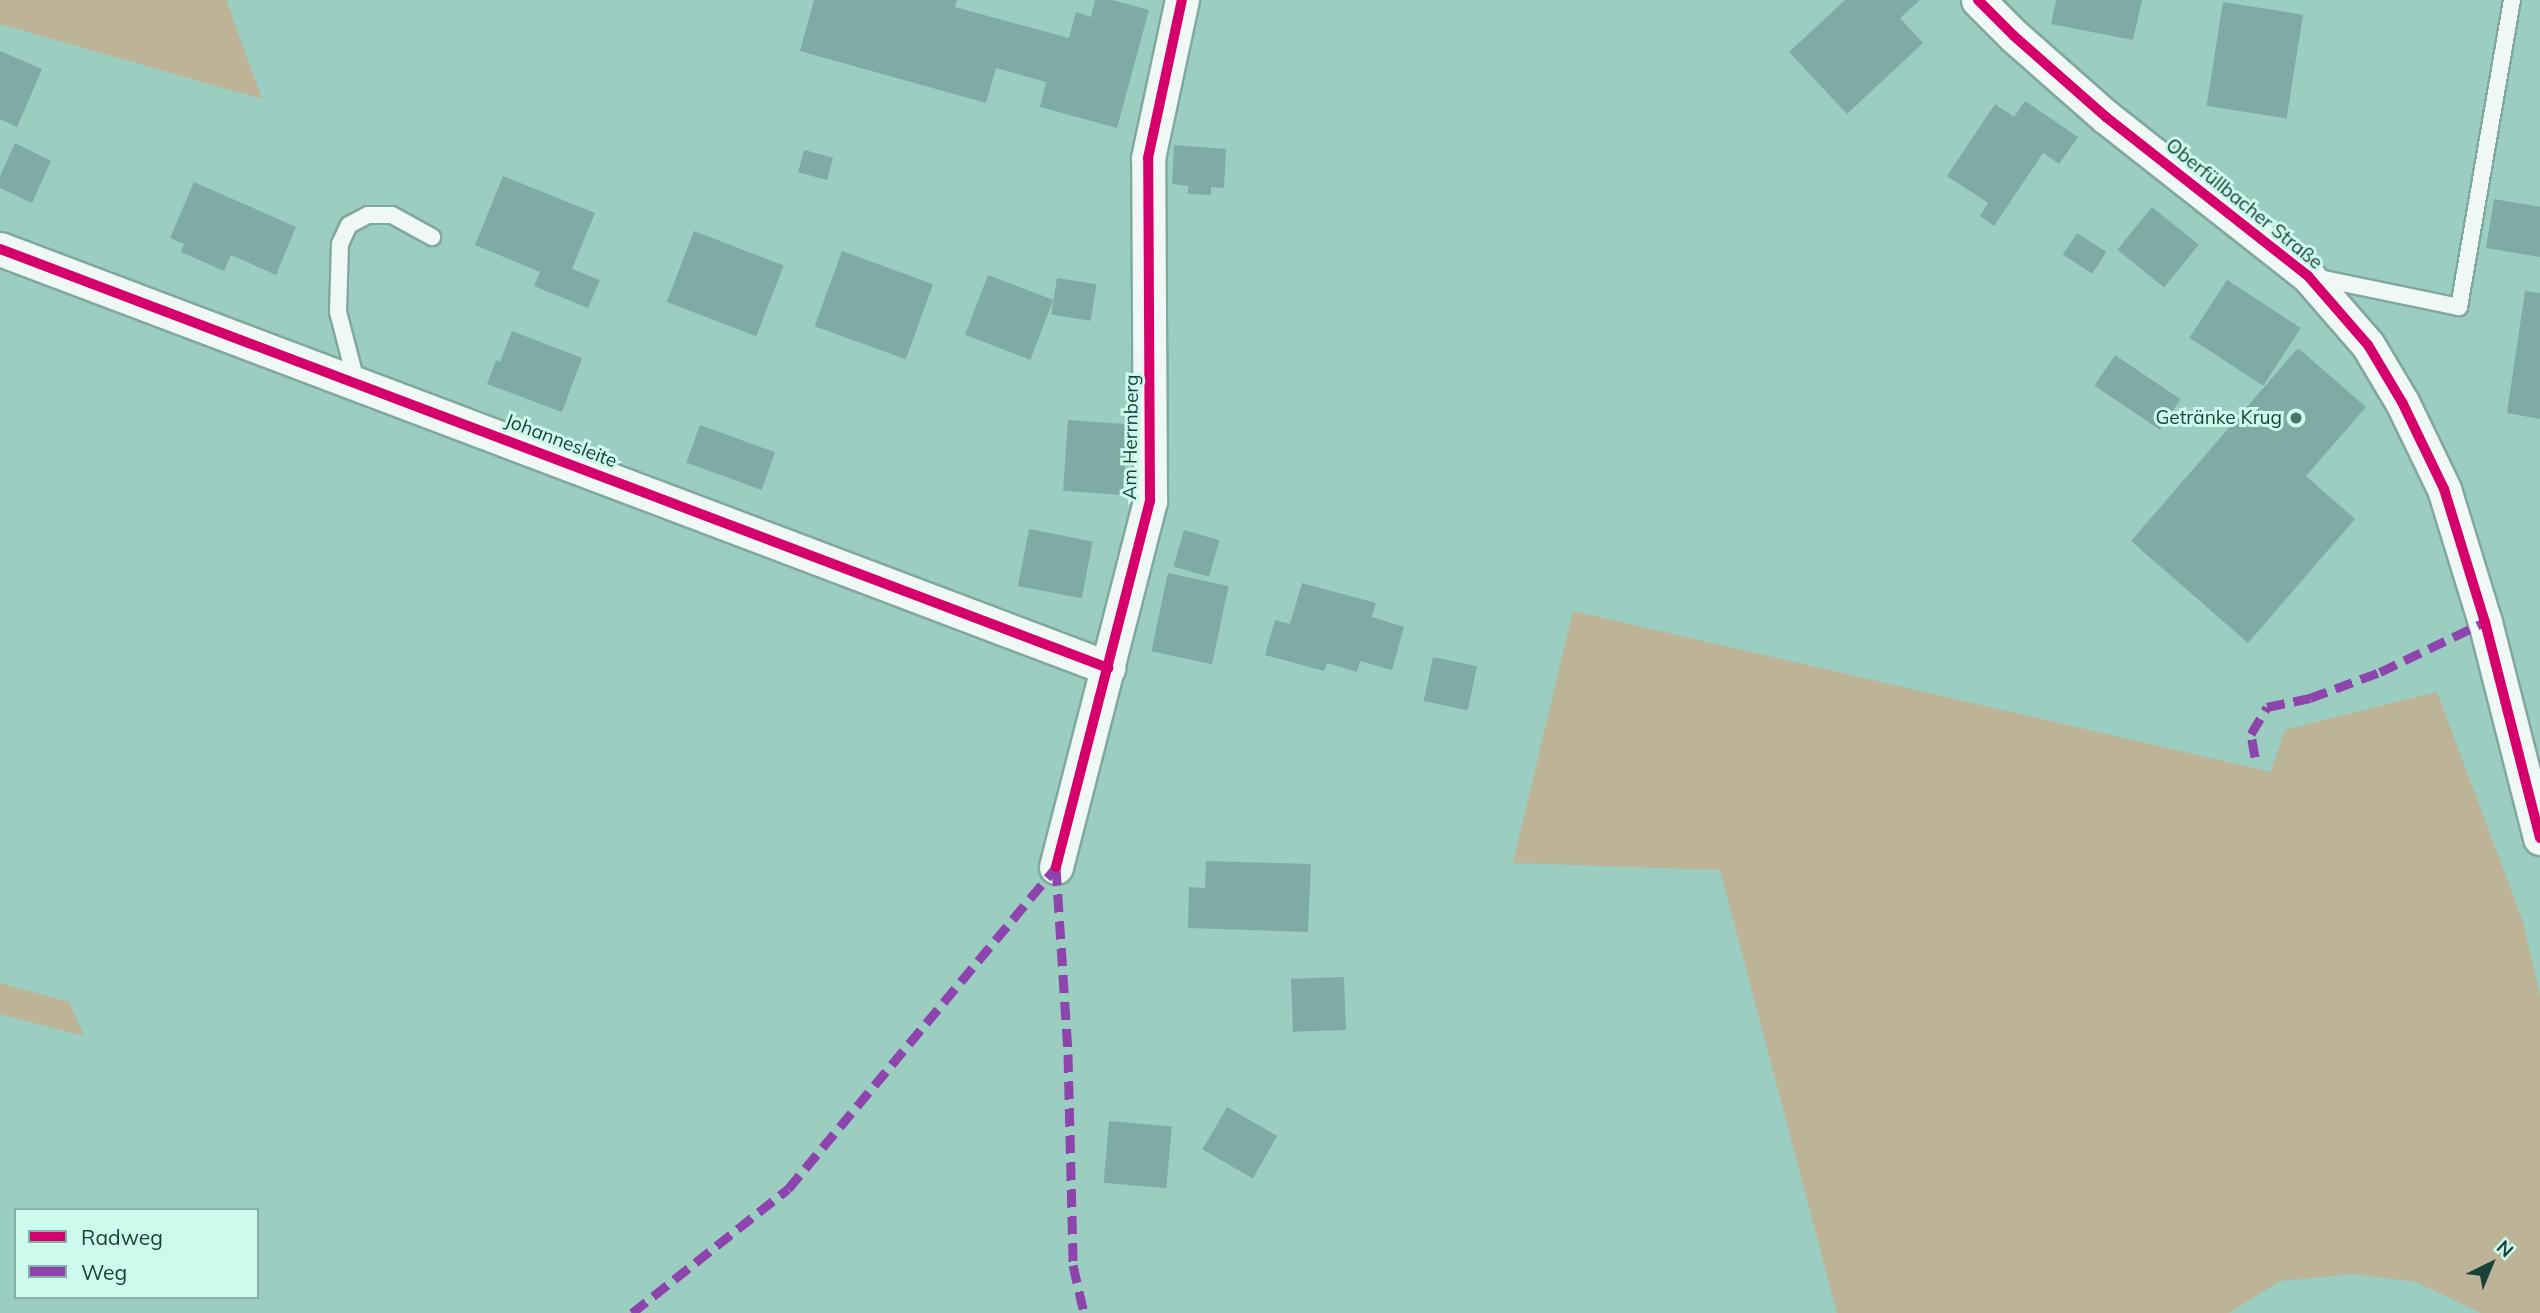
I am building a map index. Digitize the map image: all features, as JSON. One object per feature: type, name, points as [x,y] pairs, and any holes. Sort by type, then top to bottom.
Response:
[{"type":"street","name":"Am Herrnberg","points":[[1056,867],[1150,501],[1148,158],[1182,0]]},
{"type":"street","name":"Oberfüllbacher Straße","points":[[1978,0],[2014,36],[2106,117],[2308,276],[2368,345],[2402,402],[2444,489],[2511,717],[2540,838]]},
{"type":"street","name":"Johannesleite","points":[[0,249],[1108,668]]},
{"type":"lane","points":[[2308,276],[2459,307],[2512,0]]},
{"type":"lane","points":[[356,382],[338,312],[340,244],[349,225],[368,215],[392,215],[432,236]]},
{"type":"shaded area","points":[[0,0],[226,0],[262,99],[0,24]]},
{"type":"shaded area","points":[[1573,611],[2271,772],[2285,730],[2437,692],[2523,922],[2540,996],[2540,1313],[2481,1313],[2416,1282],[2354,1274],[2280,1281],[2229,1313],[1837,1313],[1720,870],[1513,863]]},
{"type":"shaded area","points":[[0,983],[69,1002],[84,1036],[0,1014]]},
{"type":"building","points":[[814,0],[957,0],[955,7],[1069,38],[1076,12],[1091,17],[1095,0],[1112,0],[1149,10],[1117,128],[1040,107],[1046,82],[996,68],[986,103],[800,51]]},
{"type":"building","points":[[1845,0],[1920,0],[1900,18],[1923,43],[1847,114],[1789,52]]},
{"type":"building","points":[[2056,0],[2142,0],[2133,40],[2051,24]]},
{"type":"building","points":[[2223,2],[2303,15],[2287,118],[2207,106]]},
{"type":"building","points":[[0,51],[42,69],[17,127],[0,119]]},
{"type":"building","points":[[2025,101],[2078,137],[2059,164],[2043,153],[1994,226],[1980,216],[1988,203],[1947,176],[1995,104],[2014,117]]},
{"type":"building","points":[[15,143],[51,161],[32,203],[0,188],[0,176]]},
{"type":"building","points":[[1174,145],[1226,149],[1224,188],[1211,187],[1211,195],[1188,194],[1188,186],[1172,184]]},
{"type":"building","points":[[804,150],[833,158],[827,180],[798,172]]},
{"type":"building","points":[[503,176],[595,213],[572,269],[600,280],[588,308],[534,286],[540,272],[475,245]]},
{"type":"building","points":[[194,182],[296,227],[276,275],[231,255],[224,271],[181,252],[184,244],[170,238]]},
{"type":"building","points":[[2494,199],[2540,207],[2540,257],[2486,248]]},
{"type":"building","points":[[2152,207],[2199,245],[2164,288],[2117,250]]},
{"type":"building","points":[[694,231],[784,265],[756,336],[667,302]]},
{"type":"building","points":[[2077,233],[2106,252],[2092,274],[2063,255]]},
{"type":"building","points":[[842,251],[933,284],[906,359],[815,326]]},
{"type":"building","points":[[988,275],[1053,300],[1030,360],[965,335]]},
{"type":"building","points":[[1057,278],[1097,284],[1091,321],[1051,315]]},
{"type":"building","points":[[2227,280],[2301,328],[2263,386],[2189,338]]},
{"type":"building","points":[[2525,291],[2540,293],[2540,419],[2507,413]]},
{"type":"building","points":[[512,331],[582,358],[562,412],[487,384],[496,360],[500,362]]},
{"type":"building","points":[[2298,348],[2366,407],[2306,476],[2355,519],[2248,643],[2131,541]]},
{"type":"building","points":[[2115,355],[2180,399],[2160,430],[2094,386]]},
{"type":"building","points":[[1068,420],[1128,424],[1123,495],[1063,491]]},
{"type":"building","points":[[700,425],[775,452],[761,490],[686,463]]},
{"type":"building","points":[[1029,529],[1093,541],[1082,598],[1018,586]]},
{"type":"building","points":[[1184,530],[1220,540],[1209,577],[1174,567]]},
{"type":"building","points":[[1168,573],[1229,586],[1212,664],[1151,651]]},
{"type":"building","points":[[1302,583],[1376,603],[1372,617],[1404,627],[1392,670],[1360,661],[1357,672],[1327,663],[1324,671],[1265,655],[1275,620],[1290,624]]},
{"type":"building","points":[[1433,657],[1477,666],[1468,710],[1424,701]]},
{"type":"building","points":[[1206,861],[1311,864],[1308,932],[1188,928],[1189,887],[1205,888]]},
{"type":"building","points":[[1344,977],[1346,1030],[1293,1032],[1291,979]]},
{"type":"building","points":[[1227,1107],[1277,1136],[1253,1178],[1202,1149]]},
{"type":"building","points":[[1109,1121],[1172,1126],[1166,1188],[1104,1183]]},
{"type":"marked path","points":[[2255,757],[2251,734],[2267,707],[2310,698],[2380,672],[2485,622]]},
{"type":"marked path","points":[[1056,867],[1068,1054],[1073,1265],[1084,1313]]},
{"type":"marked path","points":[[632,1313],[788,1189],[1056,867]]},
{"type":"cycle path","points":[[1056,867],[1150,501],[1148,158],[1182,0]]},
{"type":"cycle path","points":[[1978,0],[2014,36],[2106,117],[2308,276],[2368,345],[2402,402],[2444,489],[2485,622],[2540,838]]},
{"type":"cycle path","points":[[0,249],[1108,668]]},
{"type":"place","name":"Getränke Krug","points":[[2296,418]]}]
